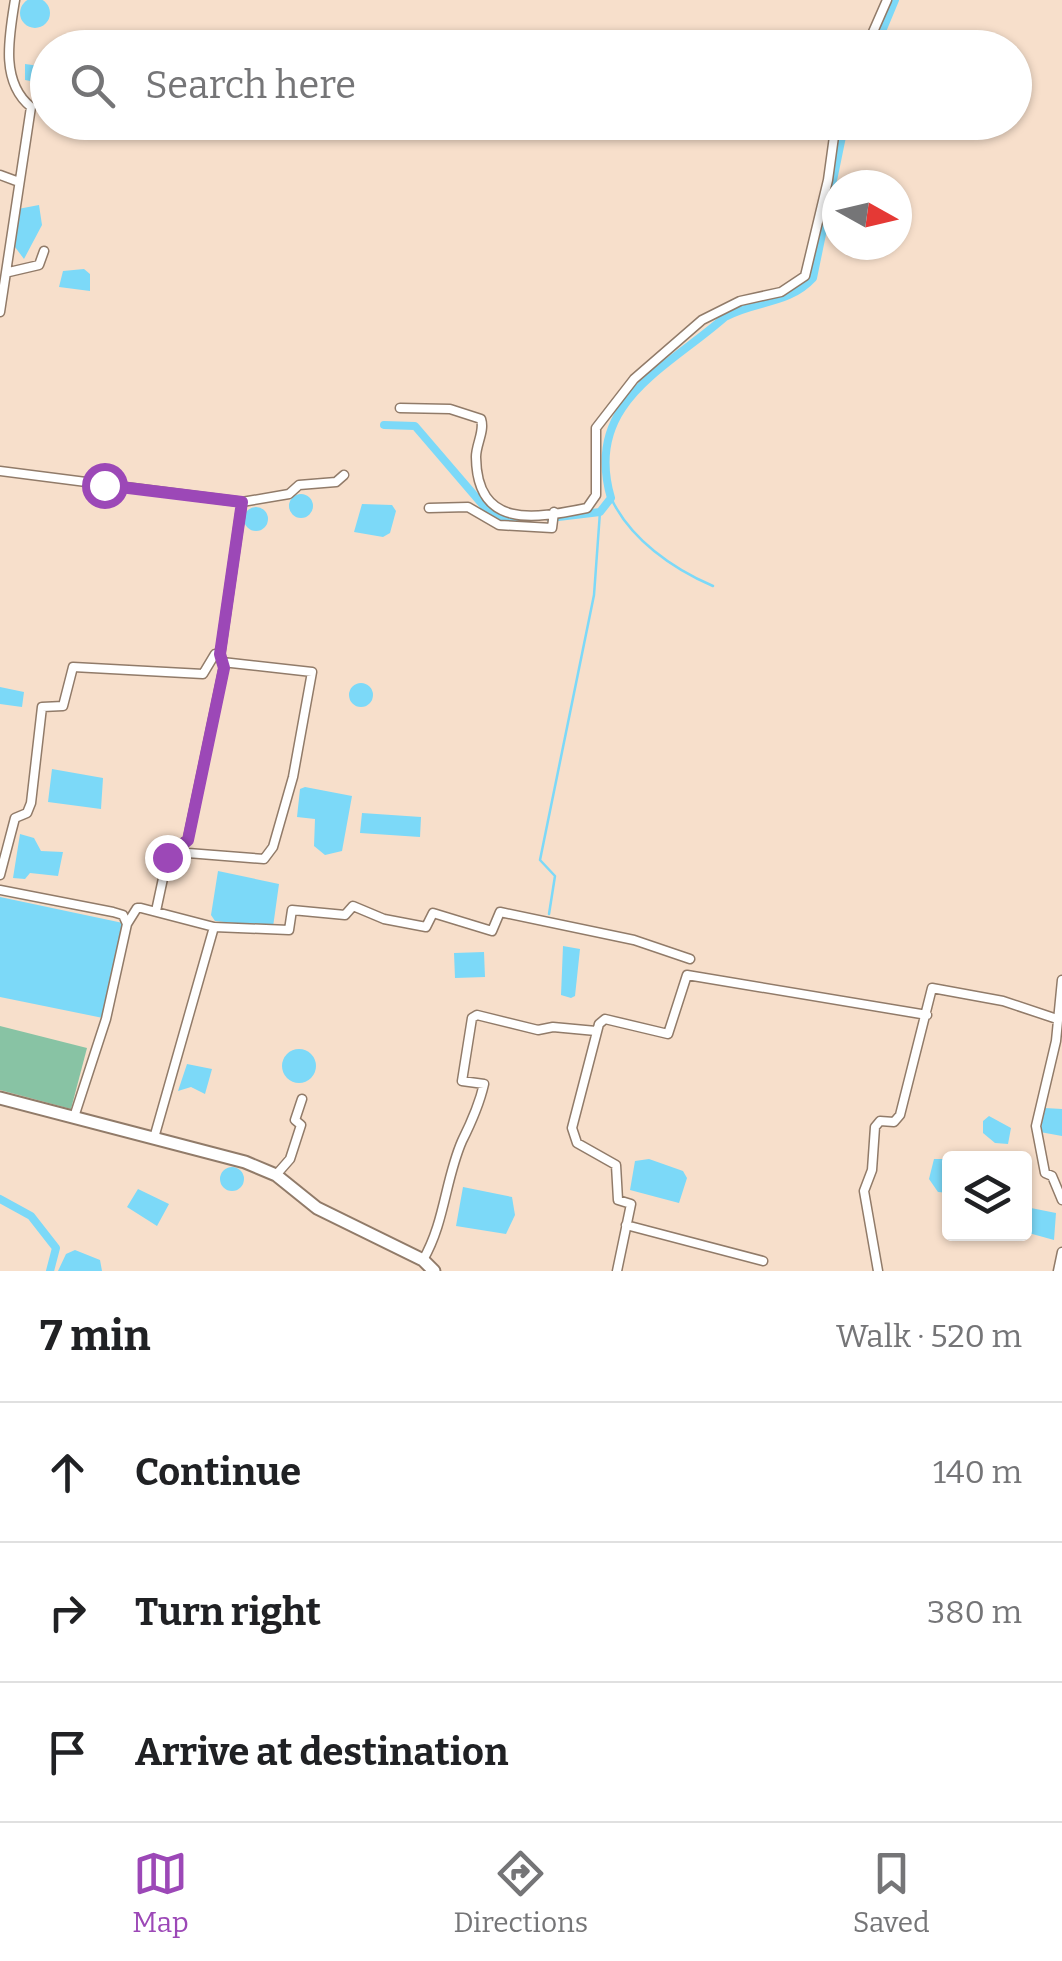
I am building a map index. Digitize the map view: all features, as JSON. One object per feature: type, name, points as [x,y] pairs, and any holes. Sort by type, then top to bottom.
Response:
[{"type":"main road","points":[[0,1098],[276,1175],[317,1208],[424,1260],[434,1271]]},
{"type":"street","points":[[16,0],[4,73],[17,96],[30,106]]},
{"type":"street","points":[[874,30],[887,0]]},
{"type":"street","points":[[0,13],[13,16]]},
{"type":"street","points":[[0,312],[30,114]]},
{"type":"street","points":[[400,408],[450,409],[481,419],[476,454],[484,499],[498,512],[587,508],[594,503],[596,428],[616,399],[653,360],[719,310],[781,292],[805,276],[834,140]]},
{"type":"street","points":[[0,175],[20,182]]},
{"type":"street","points":[[9,272],[40,265],[44,251]]},
{"type":"street","points":[[0,472],[242,502],[289,494],[298,485],[336,482],[344,475]]},
{"type":"street","points":[[156,911],[172,852],[188,840],[221,658],[242,502]]},
{"type":"street","points":[[429,508],[472,508],[500,525],[522,529],[554,526],[554,512]]},
{"type":"street","points":[[0,875],[15,818],[30,808],[42,707],[63,706],[70,670],[82,664],[203,674],[215,654],[312,672],[293,777],[273,847],[264,860],[172,852]]},
{"type":"street","points":[[0,890],[113,912],[123,915],[127,924]]},
{"type":"street","points":[[74,1117],[106,1018],[127,924],[136,908],[214,928],[289,930],[292,910],[345,915],[353,906],[384,919],[426,927],[433,914],[492,931],[500,912],[634,940],[690,959]]},
{"type":"street","points":[[154,1138],[214,928]]},
{"type":"street","points":[[616,1271],[632,1208],[618,1200],[616,1165],[577,1143],[572,1128],[596,1032],[605,1020],[668,1034],[687,974],[927,1015]]},
{"type":"street","points":[[1062,980],[1035,1136],[1045,1173],[1052,1176],[1062,1200]]},
{"type":"street","points":[[878,1271],[864,1191],[872,1170],[874,1127],[880,1121],[894,1122],[900,1116],[934,988],[1003,1001],[1058,1019]]},
{"type":"street","points":[[424,1260],[440,1224],[449,1181],[484,1084],[462,1081],[472,1018],[477,1015],[538,1030],[552,1026],[596,1032]]},
{"type":"street","points":[[276,1175],[290,1160],[300,1125],[295,1120],[302,1099]]},
{"type":"street","points":[[626,1225],[763,1262]]},
{"type":"street","points":[[1058,1271],[1062,1252]]},
{"type":"green space","points":[[0,1026],[87,1048],[71,1109],[0,1090]]},
{"type":"water","points":[[29,-1],[41,-1],[49,7],[49,19],[41,27],[29,27],[21,19],[21,7]]},
{"type":"water","points":[[25,64],[30,65],[30,81],[25,80]]},
{"type":"water","points":[[39,205],[42,225],[24,259],[15,247],[18,209]]},
{"type":"water","points":[[84,269],[90,274],[90,291],[59,287],[63,271]]},
{"type":"water","points":[[301,494],[313,506],[301,518],[289,506]]},
{"type":"water","points":[[362,504],[392,505],[396,511],[390,533],[383,537],[354,532]]},
{"type":"water","points":[[256,507],[268,519],[256,531],[244,519]]},
{"type":"water","points":[[361,683],[373,695],[361,707],[349,695]]},
{"type":"water","points":[[0,687],[24,692],[22,707],[0,704]]},
{"type":"water","points":[[52,769],[103,778],[101,809],[48,802]]},
{"type":"water","points":[[300,789],[352,796],[342,851],[325,855],[314,846],[315,819],[297,817]]},
{"type":"water","points":[[362,813],[421,817],[420,837],[360,833]]},
{"type":"water","points":[[20,834],[34,838],[41,851],[63,852],[58,876],[30,873],[25,879],[13,878]]},
{"type":"water","points":[[218,871],[279,884],[273,927],[215,921],[211,915]]},
{"type":"water","points":[[0,897],[123,923],[103,1018],[0,997]]},
{"type":"water","points":[[563,946],[580,949],[575,996],[571,998],[561,995]]},
{"type":"water","points":[[484,952],[485,977],[455,978],[454,953]]},
{"type":"water","points":[[299,1049],[311,1054],[316,1066],[311,1078],[299,1083],[287,1078],[282,1066],[287,1054]]},
{"type":"water","points":[[187,1064],[212,1069],[205,1094],[191,1087],[178,1091]]},
{"type":"water","points":[[1045,1108],[1062,1109],[1062,1136],[1040,1132]]},
{"type":"water","points":[[989,1116],[1011,1128],[1008,1144],[995,1143],[983,1133],[983,1121]]},
{"type":"water","points":[[649,1159],[683,1171],[687,1178],[679,1203],[630,1190],[635,1161]]},
{"type":"water","points":[[934,1159],[942,1159],[942,1192],[929,1179]]},
{"type":"water","points":[[232,1167],[241,1170],[241,1188],[232,1191],[223,1188],[220,1179],[223,1170]]},
{"type":"water","points":[[463,1187],[512,1197],[515,1215],[506,1234],[456,1226]]},
{"type":"water","points":[[138,1189],[169,1204],[157,1226],[127,1207]]},
{"type":"water","points":[[1032,1208],[1056,1213],[1054,1240],[1032,1234]]},
{"type":"water","points":[[75,1250],[100,1260],[102,1271],[58,1271],[66,1254]]},
{"type":"waterway","points":[[882,30],[895,0]]},
{"type":"waterway","points":[[550,518],[600,512],[611,498],[605,465],[609,437],[619,413],[635,391],[725,317],[782,298],[813,278],[841,140]]},
{"type":"waterway","points":[[384,425],[415,426],[488,511],[503,519],[526,518]]},
{"type":"waterway","points":[[611,498],[629,527],[654,551],[713,586]]},
{"type":"waterway","points":[[549,914],[555,876],[540,860],[594,595],[600,512]]},
{"type":"waterway","points":[[0,1199],[31,1216],[56,1248],[50,1271]]},
{"type":"route","points":[[104,485],[242,502],[220,654],[224,668],[201,780],[188,840],[167,857]]}]
